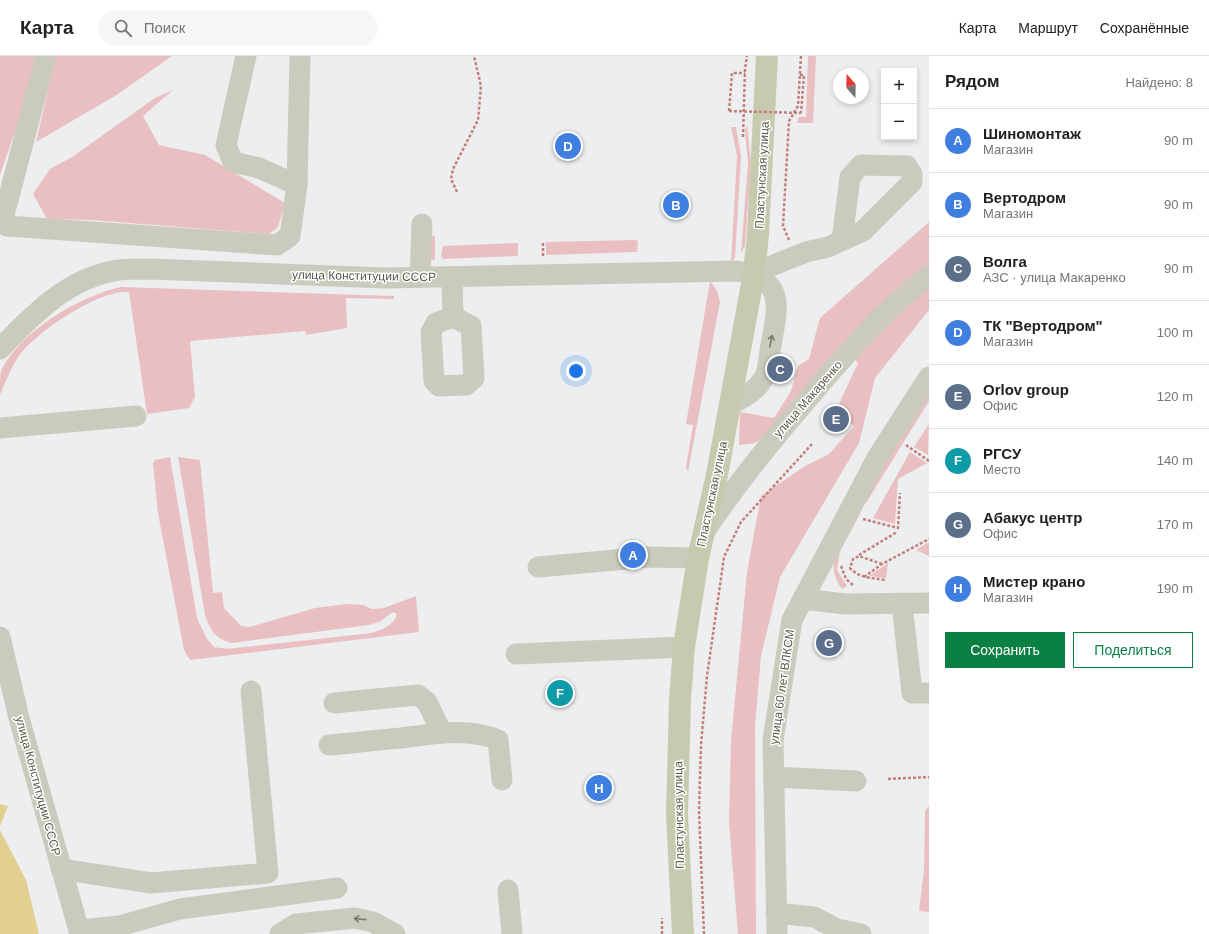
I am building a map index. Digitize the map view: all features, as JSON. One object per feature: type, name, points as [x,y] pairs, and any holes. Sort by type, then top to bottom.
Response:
[{"type":"main road","name":"Пластунская улица","points":[[683,934],[677,814],[680,707],[684,647],[698,558],[731,404],[754,273],[759,227],[768,56]]},
{"type":"street","points":[[46,56],[4,215],[7,226],[277,245],[290,236],[297,185],[300,56]]},
{"type":"street","points":[[246,56],[226,146],[233,162],[259,168],[297,185]]},
{"type":"street","points":[[420,278],[422,224]]},
{"type":"street","points":[[754,273],[806,252],[828,247],[842,240]]},
{"type":"street","name":"улица Конституции СССР","points":[[0,349],[44,304],[73,285],[119,270],[150,269],[386,278],[737,271],[754,273]]},
{"type":"street","points":[[731,404],[748,396],[764,377],[777,309],[771,286],[754,273]]},
{"type":"street","name":"улица Макаренко","points":[[703,536],[725,500],[746,472],[835,367],[876,323],[929,275]]},
{"type":"street","points":[[452,277],[453,317]]},
{"type":"street","name":"улица 60 лет ВЛКСМ","points":[[777,934],[773,740],[792,620],[877,458],[929,377]]},
{"type":"street","points":[[0,428],[136,416]]},
{"type":"street","points":[[538,567],[655,556],[698,558]]},
{"type":"street","points":[[803,599],[845,604],[929,603]]},
{"type":"street","points":[[902,604],[912,693],[929,693]]},
{"type":"street","name":"улица Конституции СССР","points":[[0,636],[19,718],[79,932]]},
{"type":"street","points":[[516,654],[684,647]]},
{"type":"street","points":[[61,869],[151,883],[268,872],[251,692]]},
{"type":"street","points":[[334,703],[418,695],[427,702],[442,733]]},
{"type":"street","points":[[328,745],[442,733],[473,733],[488,736],[498,740],[502,780]]},
{"type":"street","points":[[774,777],[856,782]]},
{"type":"street","points":[[79,932],[119,926],[180,909],[337,888]]},
{"type":"street","points":[[508,890],[512,934]]},
{"type":"street","points":[[776,913],[800,925],[814,917],[837,929],[861,934]]},
{"type":"street","points":[[280,934],[296,924],[356,918],[373,922],[395,934]]},
{"type":"path","points":[[457,192],[451,179],[453,169],[478,120],[481,86],[474,56]]},
{"type":"path","points":[[794,244],[790,241],[783,226],[789,121],[798,106],[801,56]]},
{"type":"path","points":[[745,73],[732,73],[729,111],[801,113],[804,75],[800,75]]},
{"type":"path","points":[[542,243],[543,259]]},
{"type":"path","points":[[902,452],[910,439]]},
{"type":"path","points":[[704,934],[699,811],[701,745],[708,668],[724,557],[740,522],[812,444]]},
{"type":"path","points":[[906,446],[929,461]]},
{"type":"path","points":[[865,512],[861,519],[898,528],[900,493]]},
{"type":"path","points":[[885,580],[864,577],[855,573],[850,568],[853,559],[897,532]]},
{"type":"path","points":[[864,577],[882,564],[929,539]]},
{"type":"path","points":[[859,556],[882,564]]},
{"type":"path","points":[[840,563],[846,579],[853,585],[859,587]]},
{"type":"path","points":[[888,779],[929,777]]},
{"type":"shaded area","points":[[0,56],[36,56],[26,100],[0,175]]},
{"type":"shaded area","points":[[56,56],[172,56],[115,96],[36,142]]},
{"type":"shaded area","points":[[808,56],[816,56],[813,123],[797,123],[799,117],[806,117]]},
{"type":"shaded area","points":[[173,90],[143,116],[159,145],[205,155],[285,203],[278,227],[269,234],[91,220],[47,219],[33,194],[50,169],[72,157],[155,98]]},
{"type":"shaded area","points":[[747,125],[751,163],[745,246],[741,253],[748,163],[745,130]]},
{"type":"shaded area","points":[[731,127],[736,127],[741,156],[735,257],[731,263],[737,156]]},
{"type":"shaded area","points":[[929,222],[929,310],[875,378],[859,443],[780,577],[761,656],[755,726],[756,934],[738,934],[729,823],[731,741],[747,572],[761,496],[805,466],[829,454],[854,426],[836,410],[858,363],[843,347],[773,431],[755,443],[739,445],[740,412],[774,418],[791,391],[798,366],[809,359],[820,318]]},
{"type":"shaded area","points":[[427,236],[435,236],[435,260],[430,260]]},
{"type":"shaded area","points":[[636,240],[638,242],[637,252],[546,255],[546,242]]},
{"type":"shaded area","points":[[518,243],[518,256],[443,259],[441,256],[443,246]]},
{"type":"shaded area","points":[[710,281],[717,291],[720,302],[688,472],[686,467],[693,425],[686,424]]},
{"type":"shaded area","points":[[121,287],[394,296],[394,299],[346,298],[347,328],[306,335],[305,331],[190,341],[195,397],[189,408],[147,414],[129,292],[116,293],[85,305],[51,326],[37,338],[17,359],[0,395],[1,371],[10,356],[22,342],[53,317],[70,307],[88,298]]},
{"type":"shaded area","points":[[929,396],[929,401],[866,503],[861,500]]},
{"type":"shaded area","points":[[929,424],[928,455],[914,447]]},
{"type":"shaded area","points":[[910,452],[927,463],[898,479],[895,524],[873,518]]},
{"type":"shaded area","points":[[170,457],[197,618],[207,639],[214,647],[227,649],[372,633],[391,624],[396,618],[397,614],[393,612],[379,622],[369,625],[232,643],[218,637],[209,626],[205,615],[178,457],[200,460],[213,593],[222,592],[224,608],[241,626],[250,627],[315,608],[347,604],[363,605],[372,609],[384,608],[416,596],[419,632],[190,660],[184,650],[158,513],[153,464],[155,460]]},
{"type":"shaded area","points":[[854,510],[861,512],[840,551],[837,570],[847,586],[842,589],[836,579],[834,559],[840,539]]},
{"type":"shaded area","points":[[929,542],[929,556],[916,550]]},
{"type":"shaded area","points":[[888,563],[886,578],[869,576]]},
{"type":"shaded area","points":[[0,804],[8,806],[0,826]]},
{"type":"shaded area","points":[[929,806],[929,912],[919,911],[924,871],[925,811]]},
{"type":"shaded area","points":[[0,830],[26,880],[39,934],[0,934]]},
{"type":"place","name":"ТК \"Вертодром\"","points":[[568,146]]},
{"type":"place","name":"Вертодром","points":[[676,205]]},
{"type":"place","name":"Волга","points":[[780,369]]},
{"type":"place","name":"Orlov group","points":[[836,419]]},
{"type":"place","name":"Шиномонтаж","points":[[633,555]]},
{"type":"place","name":"Абакус центр","points":[[829,643]]},
{"type":"place","name":"РГСУ","points":[[560,693]]},
{"type":"place","name":"Мистер крано","points":[[599,788]]}]
